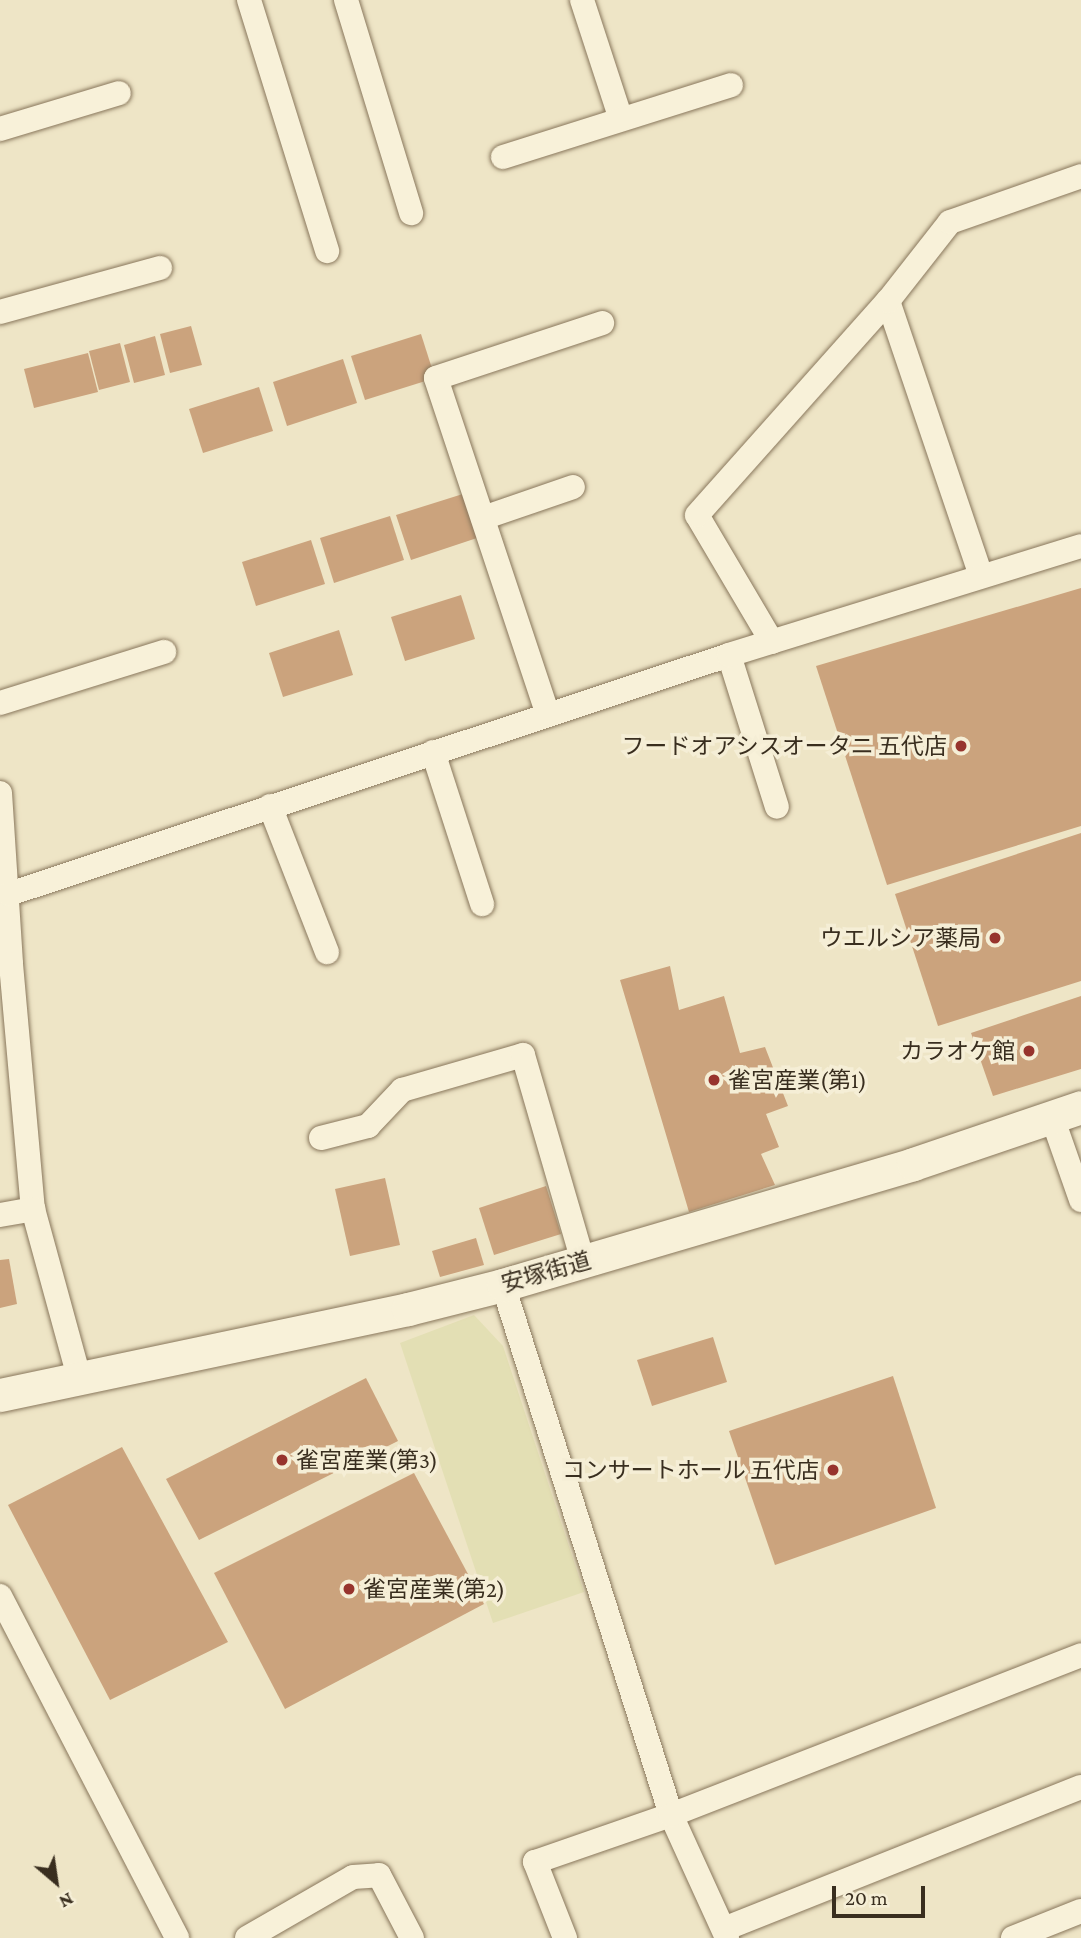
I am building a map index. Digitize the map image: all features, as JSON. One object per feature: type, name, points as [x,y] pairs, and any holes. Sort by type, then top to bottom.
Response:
[{"type":"main road","name":"安塚街道","points":[[0,1395],[408,1309],[503,1285],[901,1168],[1066,1112]]},
{"type":"street","points":[[249,0],[327,251]]},
{"type":"street","points":[[346,0],[411,213]]},
{"type":"street","points":[[582,0],[621,120]]},
{"type":"street","points":[[503,157],[731,85]]},
{"type":"street","points":[[0,129],[119,93]]},
{"type":"street","points":[[772,642],[697,515],[888,301],[950,222],[1081,176]]},
{"type":"street","points":[[0,312],[160,268]]},
{"type":"street","points":[[888,301],[981,576]]},
{"type":"street","points":[[548,715],[436,378],[602,323]]},
{"type":"street","points":[[483,518],[573,488]]},
{"type":"street","points":[[9,894],[433,752],[772,642],[1081,546]]},
{"type":"street","points":[[0,703],[164,652]]},
{"type":"street","points":[[729,656],[777,807]]},
{"type":"street","points":[[433,752],[482,904]]},
{"type":"street","points":[[0,793],[9,894],[6,966],[33,1209],[79,1377]]},
{"type":"street","points":[[270,806],[327,952]]},
{"type":"street","points":[[321,1138],[368,1126],[402,1090],[523,1055],[583,1262]]},
{"type":"street","points":[[1066,1112],[1081,1200]]},
{"type":"street","points":[[0,1215],[33,1209]]},
{"type":"street","points":[[503,1285],[671,1815],[725,1933],[1081,1787]]},
{"type":"street","points":[[0,1596],[177,1938]]},
{"type":"street","points":[[565,1938],[535,1862],[671,1815],[1081,1655]]},
{"type":"street","points":[[247,1938],[353,1877],[379,1875],[412,1938]]},
{"type":"street","points":[[1013,1938],[1081,1911]]},
{"type":"shaded area","points":[[474,1315],[503,1346],[584,1592],[493,1623],[400,1343]]},
{"type":"building","points":[[191,326],[202,365],[170,373],[160,334]]},
{"type":"building","points":[[421,334],[435,378],[365,400],[351,356]]},
{"type":"building","points":[[155,336],[165,375],[134,383],[124,345]]},
{"type":"building","points":[[120,343],[130,382],[99,390],[89,351]]},
{"type":"building","points":[[88,353],[98,392],[34,408],[24,369]]},
{"type":"building","points":[[343,359],[357,403],[287,426],[273,382]]},
{"type":"building","points":[[259,387],[273,431],[203,453],[189,409]]},
{"type":"building","points":[[466,493],[480,537],[411,560],[396,515]]},
{"type":"building","points":[[390,516],[404,560],[334,583],[320,538]]},
{"type":"building","points":[[311,540],[325,584],[256,606],[242,562]]},
{"type":"building","name":"フードオアシスオータニ 五代店","points":[[1081,588],[1081,826],[887,885],[816,666]]},
{"type":"building","points":[[461,595],[475,639],[405,661],[391,617]]},
{"type":"building","points":[[339,630],[353,675],[283,697],[269,653]]},
{"type":"building","name":"ウエルシア薬局","points":[[1081,833],[1081,981],[938,1026],[895,894]]},
{"type":"building","name":"雀宮産業(第1)","points":[[670,966],[679,1010],[724,996],[740,1053],[765,1047],[788,1106],[766,1114],[779,1147],[761,1154],[775,1185],[689,1212],[620,980]]},
{"type":"building","name":"カラオケ館","points":[[1081,996],[1081,1069],[993,1096],[971,1033]]},
{"type":"building","points":[[385,1178],[400,1245],[350,1256],[335,1189]]},
{"type":"building","points":[[546,1186],[561,1234],[494,1255],[479,1208]]},
{"type":"building","points":[[476,1238],[484,1265],[440,1277],[432,1251]]},
{"type":"building","points":[[9,1259],[17,1304],[0,1308],[0,1260]]},
{"type":"building","points":[[713,1337],[727,1382],[652,1406],[637,1360]]},
{"type":"building","name":"コンサートホール 五代店","points":[[893,1376],[936,1508],[775,1565],[729,1431]]},
{"type":"building","name":"雀宮産業(第3)","points":[[366,1378],[398,1441],[199,1540],[166,1479]]},
{"type":"building","points":[[122,1447],[228,1642],[110,1700],[8,1505]]},
{"type":"building","name":"雀宮産業(第2)","points":[[414,1473],[484,1604],[285,1709],[214,1573]]},
{"type":"place","name":"フードオアシスオータニ 五代店","points":[[961,746]]},
{"type":"place","name":"ウエルシア薬局","points":[[995,938]]},
{"type":"place","name":"カラオケ館","points":[[1029,1051]]},
{"type":"place","name":"雀宮産業(第1)","points":[[714,1080]]},
{"type":"place","name":"雀宮産業(第3)","points":[[282,1460]]},
{"type":"place","name":"コンサートホール 五代店","points":[[833,1470]]},
{"type":"place","name":"雀宮産業(第2)","points":[[349,1589]]}]
